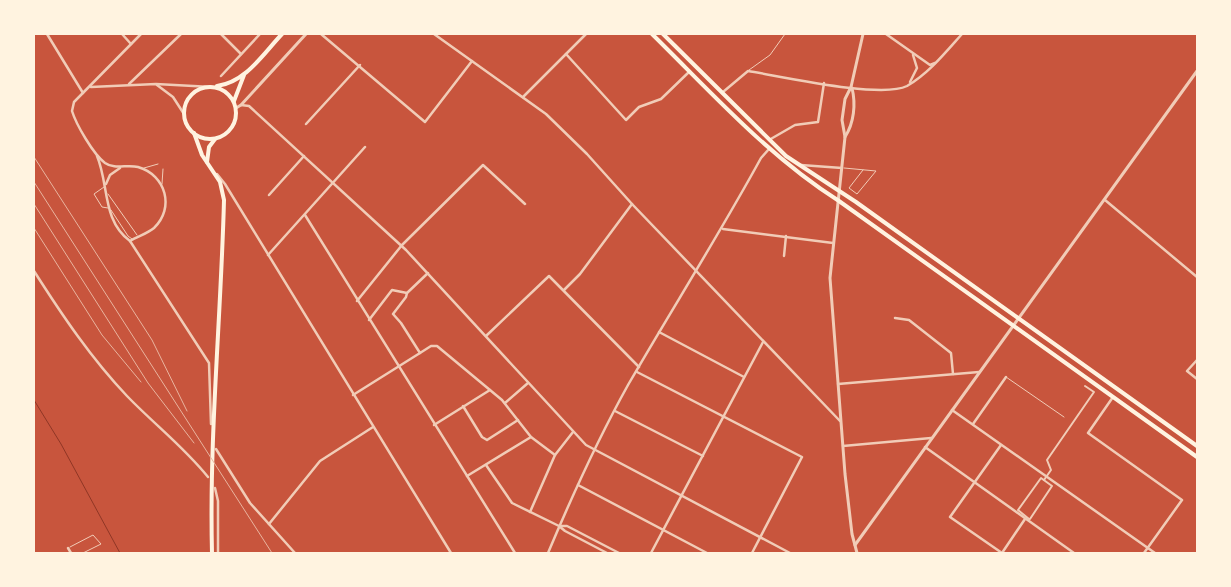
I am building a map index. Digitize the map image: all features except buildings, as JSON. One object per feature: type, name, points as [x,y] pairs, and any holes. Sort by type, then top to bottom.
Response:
[{"type":"main road","points":[[212,553],[214,448],[224,200],[221,186],[207,162],[194,133],[188,126],[184,114],[185,105],[191,95],[201,88],[232,83],[244,75],[282,34]]},
{"type":"main road","points":[[652,34],[769,150],[802,177],[839,201],[1197,457]]},
{"type":"main road","points":[[663,34],[769,140],[798,164],[1197,446]]},
{"type":"main road","points":[[234,101],[244,75]]},
{"type":"main road","points":[[207,162],[208,147],[217,138],[226,134],[233,125],[236,108],[234,101],[226,91],[213,87]]},
{"type":"main road","points":[[194,133],[205,138],[217,138]]},
{"type":"street","points":[[47,34],[83,93]]},
{"type":"street","points":[[122,34],[131,44]]},
{"type":"street","points":[[134,238],[119,230],[108,208],[107,194],[95,152],[72,111],[74,102],[141,34]]},
{"type":"street","points":[[128,85],[181,34]]},
{"type":"street","points":[[221,34],[242,54]]},
{"type":"street","points":[[221,76],[260,34]]},
{"type":"street","points":[[236,108],[242,105],[306,34]]},
{"type":"street","points":[[321,34],[426,122],[472,61]]},
{"type":"street","points":[[434,34],[546,114],[587,154],[632,204],[841,422]]},
{"type":"street","points":[[523,97],[586,34]]},
{"type":"street","points":[[857,553],[852,534],[843,446],[830,278],[845,138],[842,120],[845,99],[851,86],[863,34]]},
{"type":"street","points":[[886,34],[930,64],[937,63]]},
{"type":"street","points":[[722,94],[748,71],[886,91],[908,85],[937,63],[962,34]]},
{"type":"street","points":[[908,85],[917,68],[912,53]]},
{"type":"street","points":[[566,54],[626,120],[639,108],[661,99],[690,71]]},
{"type":"street","points":[[306,124],[360,65]]},
{"type":"street","points":[[855,545],[1197,71]]},
{"type":"street","points":[[769,140],[795,125],[818,122],[824,83]]},
{"type":"street","points":[[90,87],[156,84],[213,87]]},
{"type":"street","points":[[156,84],[174,97],[184,114]]},
{"type":"street","points":[[845,138],[852,121],[854,100],[851,86]]},
{"type":"street","points":[[242,105],[249,106],[402,245],[573,432],[594,451],[790,553]]},
{"type":"street","points":[[268,255],[365,148]]},
{"type":"street","points":[[548,553],[578,485],[615,410],[659,332],[722,229],[761,158],[769,150]]},
{"type":"street","points":[[95,152],[108,164],[142,168],[156,177],[162,184],[166,199],[163,215],[154,227],[134,238]]},
{"type":"street","points":[[269,195],[304,156]]},
{"type":"street","points":[[798,164],[842,168]]},
{"type":"street","points":[[357,301],[402,245],[483,165],[525,204]]},
{"type":"street","points":[[105,186],[110,175],[121,167]]},
{"type":"street","points":[[212,169],[225,184],[451,553]]},
{"type":"street","points":[[1105,200],[1197,277]]},
{"type":"street","points":[[564,290],[580,274],[632,204]]},
{"type":"street","points":[[304,215],[515,553]]},
{"type":"street","points":[[722,229],[833,243]]},
{"type":"street","points":[[784,256],[786,236]]},
{"type":"street","points":[[134,238],[133,245],[209,363],[210,424]]},
{"type":"street","points":[[133,245],[134,238]]},
{"type":"street","points":[[34,271],[67,321],[105,372],[182,447],[208,477]]},
{"type":"street","points":[[420,353],[401,322],[393,314],[407,293],[428,273]]},
{"type":"street","points":[[486,336],[550,276],[639,367]]},
{"type":"street","points":[[369,320],[392,290],[407,293]]},
{"type":"street","points":[[896,318],[909,320],[952,353],[953,374]]},
{"type":"street","points":[[659,332],[745,377]]},
{"type":"street","points":[[651,553],[763,342]]},
{"type":"street","points":[[353,395],[436,345],[505,403],[531,437],[555,455]]},
{"type":"street","points":[[1197,360],[1188,371],[1197,379]]},
{"type":"street","points":[[637,371],[802,457],[752,553]]},
{"type":"street","points":[[838,384],[979,372]]},
{"type":"street","points":[[973,424],[1006,377]]},
{"type":"street","points":[[505,403],[528,383]]},
{"type":"street","points":[[1044,480],[1051,470],[1047,460],[1094,392],[1086,386]]},
{"type":"street","points":[[434,425],[490,390]]},
{"type":"street","points":[[1113,397],[1088,433],[1182,500],[1144,553]]},
{"type":"street","points":[[463,406],[482,437],[487,440],[518,420]]},
{"type":"street","points":[[615,410],[703,456]]},
{"type":"street","points":[[952,410],[1155,553]]},
{"type":"street","points":[[269,524],[320,461],[373,427]]},
{"type":"street","points":[[530,512],[555,455],[573,432]]},
{"type":"street","points":[[467,476],[531,437]]},
{"type":"street","points":[[843,446],[931,438]]},
{"type":"street","points":[[1001,444],[950,517],[1002,553],[1028,519],[1052,486],[1040,478],[1018,510],[1028,519]]},
{"type":"street","points":[[925,447],[1074,553]]},
{"type":"street","points":[[216,450],[238,486],[295,553]]},
{"type":"street","points":[[486,465],[512,503],[559,526],[607,553]]},
{"type":"street","points":[[578,485],[707,553]]},
{"type":"street","points":[[215,488],[218,501],[218,553]]},
{"type":"street","points":[[559,526],[567,526],[619,553]]},
{"type":"street","points":[[68,548],[71,553]]},
{"type":"lane","points":[[748,71],[770,55],[785,34]]},
{"type":"lane","points":[[142,168],[158,164]]},
{"type":"lane","points":[[842,168],[876,171],[857,194],[849,188],[863,170]]},
{"type":"lane","points":[[162,184],[163,169]]},
{"type":"lane","points":[[105,186],[94,194],[102,207],[108,208]]},
{"type":"lane","points":[[107,194],[133,232],[134,238],[128,236],[107,203]]},
{"type":"lane","points":[[1006,377],[1064,417]]},
{"type":"lane","points":[[68,548],[95,536],[101,544],[83,553]]},
{"type":"waterway","points":[[34,400],[61,444],[120,553]]},
{"type":"railway","points":[[34,157],[152,340],[187,411]]},
{"type":"railway","points":[[34,182],[272,553]]},
{"type":"railway","points":[[34,204],[148,383],[194,443]]},
{"type":"railway","points":[[34,228],[102,335],[141,382]]}]
